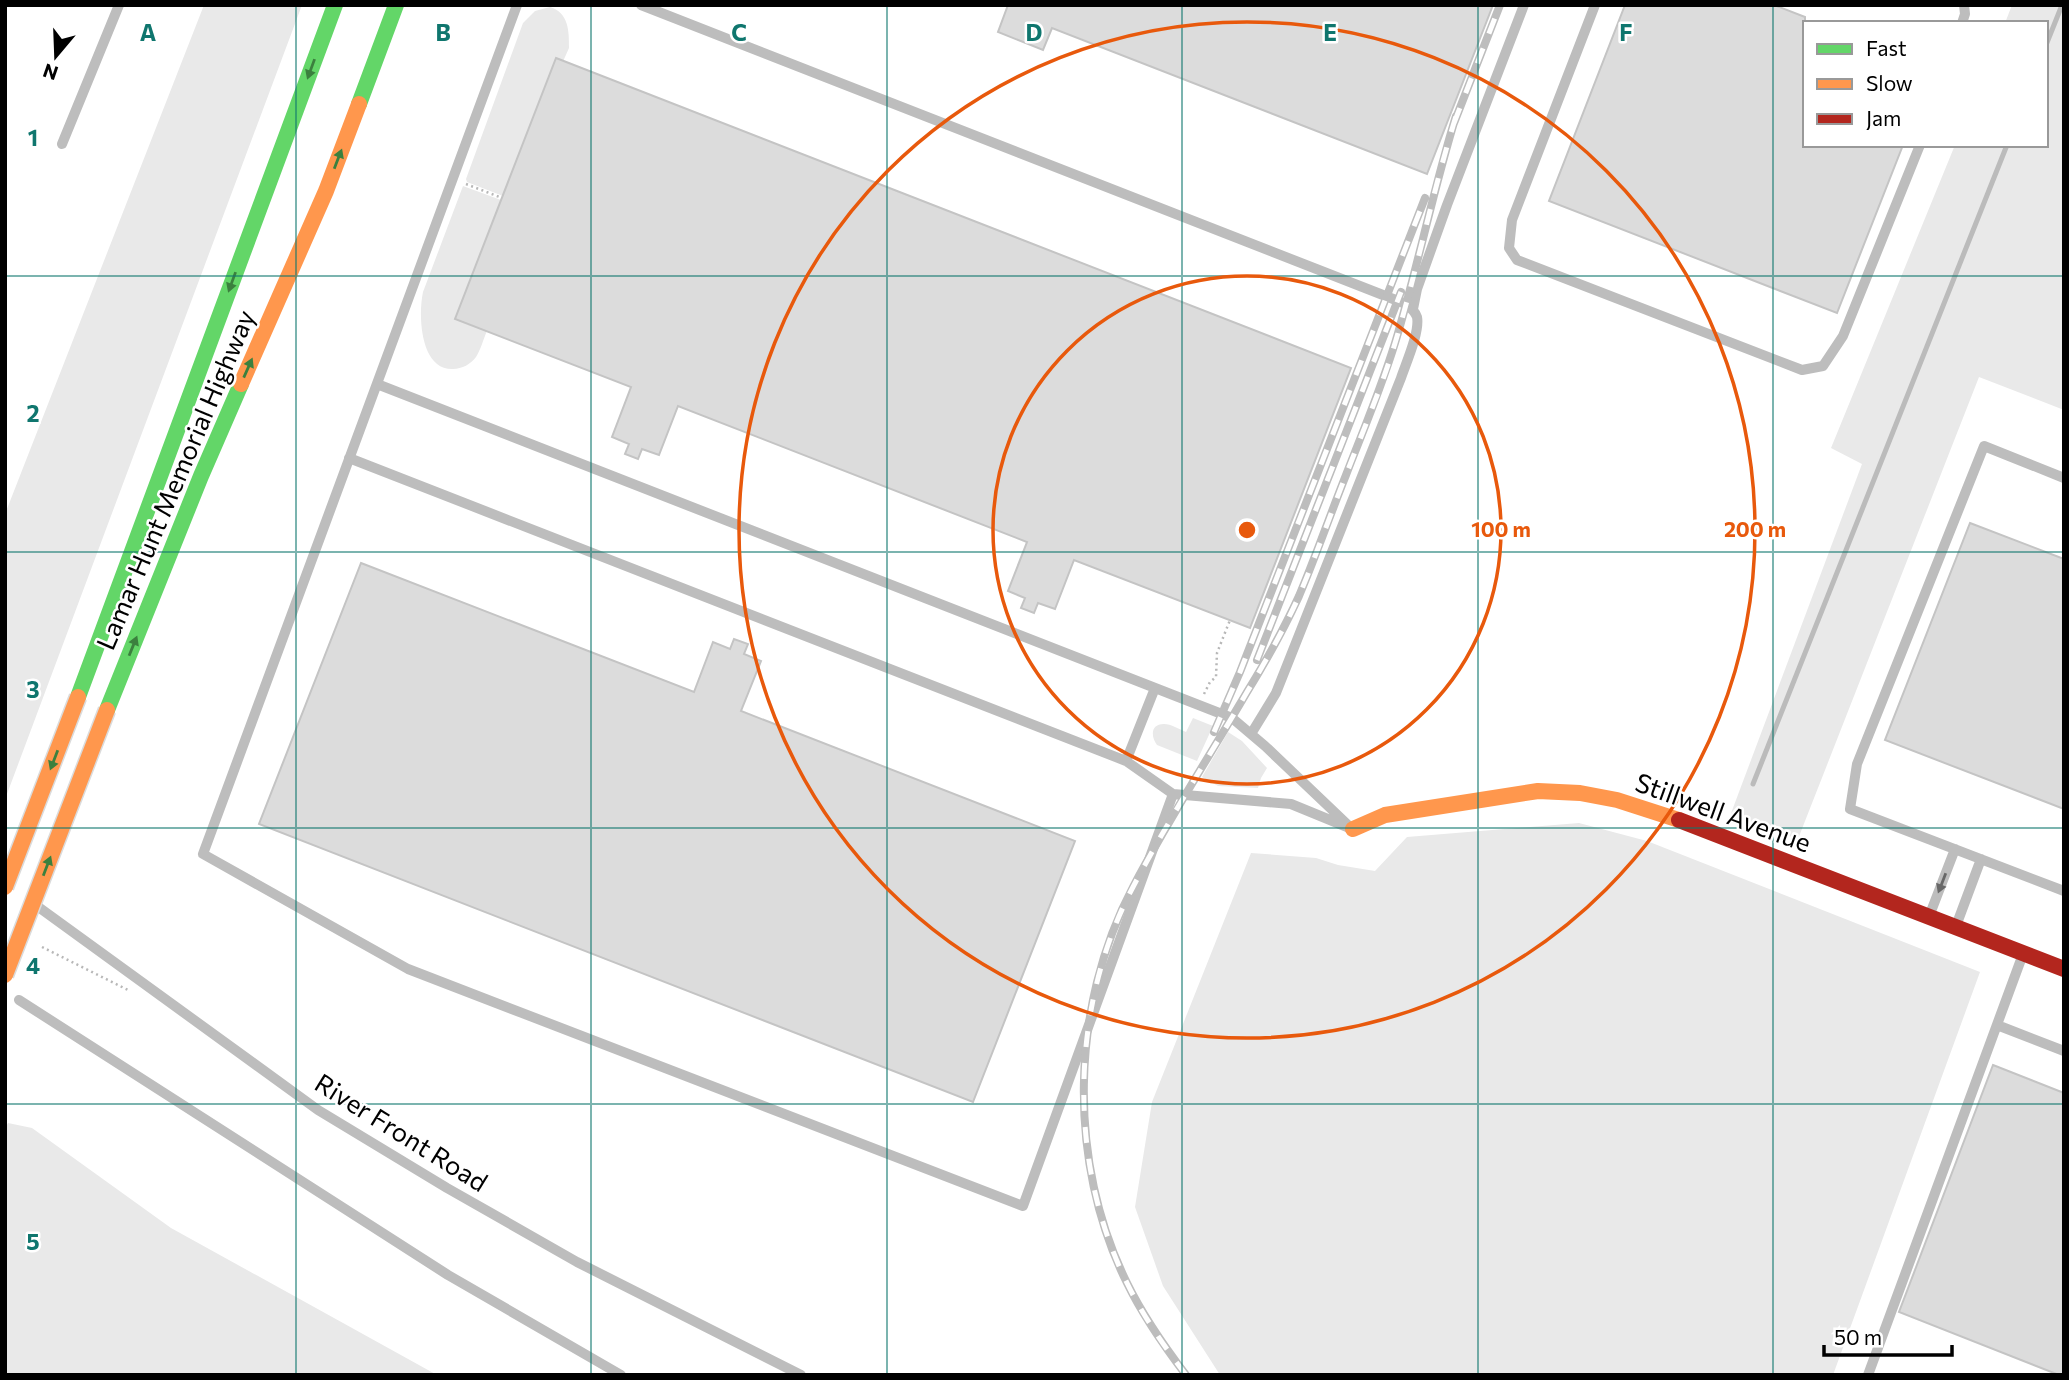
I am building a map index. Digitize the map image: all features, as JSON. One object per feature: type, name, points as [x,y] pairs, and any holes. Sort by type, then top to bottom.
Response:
[{"type":"main road","name":"Lamar Hunt Memorial Highway","points":[[9,887],[335,5]]},
{"type":"main road","name":"Lamar Hunt Memorial Highway","points":[[5,975],[201,476],[326,191],[396,5]]},
{"type":"main road","name":"Stillwell Avenue","points":[[1353,829],[1385,815],[1538,792],[1580,793],[1617,800],[1677,819],[2064,969]]},
{"type":"lane","points":[[62,144],[119,5]]},
{"type":"lane","points":[[517,5],[203,854],[408,969],[1023,1206],[1173,794]]},
{"type":"lane","points":[[641,5],[1413,309],[1417,326],[1401,378],[1276,692],[1251,734]]},
{"type":"lane","points":[[1413,309],[1417,289],[1447,205],[1524,5]]},
{"type":"lane","points":[[1595,5],[1512,220],[1509,248],[1517,260],[1802,370],[1823,366],[1843,336],[1919,147]]},
{"type":"lane","points":[[377,384],[1232,718],[1353,829]]},
{"type":"lane","points":[[2064,478],[1984,446],[1857,764],[1850,808],[2064,891]]},
{"type":"lane","points":[[349,458],[1126,761],[1173,794],[1290,804],[1353,829]]},
{"type":"lane","points":[[1126,761],[1155,688]]},
{"type":"lane","points":[[1928,916],[1955,849]]},
{"type":"lane","points":[[1955,927],[1981,859]]},
{"type":"lane","name":"River Front Road","points":[[28,899],[318,1110],[577,1262],[801,1375]]},
{"type":"lane","points":[[1867,1375],[2024,953]]},
{"type":"lane","points":[[19,1000],[448,1275],[621,1375]]},
{"type":"lane","points":[[1997,1025],[2064,1051]]},
{"type":"path","points":[[453,179],[502,198]]},
{"type":"path","points":[[1200,706],[1210,682],[1216,677],[1217,653],[1230,620]]},
{"type":"path","points":[[39,945],[140,995]]},
{"type":"shaded area","points":[[204,5],[302,5],[7,794],[5,514]]},
{"type":"shaded area","points":[[2012,5],[2064,5],[2064,410],[1979,377],[1798,839],[1730,816],[1862,464],[1831,448],[1954,147],[2048,147],[2048,21],[2006,21]]},
{"type":"shaded area","points":[[550,7],[564,18],[568,29],[569,48],[503,196],[467,182],[466,179],[523,23],[535,11]]},
{"type":"shaded area","points":[[463,186],[501,200],[455,319],[487,331],[474,360],[463,367],[453,369],[442,367],[428,351],[421,314],[423,292]]},
{"type":"shaded area","points":[[1193,718],[1213,726],[1197,761],[1157,745],[1153,735],[1156,726],[1167,724],[1186,732]]},
{"type":"shaded area","points":[[1228,732],[1242,741],[1267,768],[1258,788],[1218,786],[1202,777]]},
{"type":"shaded area","points":[[1579,823],[1647,841],[1980,972],[1833,1375],[1220,1375],[1163,1286],[1135,1207],[1152,1102],[1251,853],[1316,858],[1338,865],[1375,871],[1407,837]]},
{"type":"shaded area","points":[[8,1123],[32,1128],[171,1228],[437,1375],[5,1375],[5,1129]]},
{"type":"building","points":[[1008,5],[1493,5],[1427,174],[1052,28],[1043,50],[998,32]]},
{"type":"building","points":[[1625,5],[1774,5],[1805,17],[1803,147],[1902,147],[1837,313],[1549,201]]},
{"type":"building","points":[[556,58],[1351,368],[1250,628],[1074,560],[1055,609],[1038,603],[1034,613],[1021,608],[1025,598],[1008,591],[1027,542],[678,406],[659,455],[642,449],[638,459],[625,454],[629,444],[612,437],[631,387],[455,319]]},
{"type":"building","points":[[1970,523],[2064,559],[2064,809],[1885,740]]},
{"type":"building","points":[[361,563],[694,692],[713,642],[730,649],[734,639],[748,644],[744,654],[761,661],[741,711],[1075,841],[973,1102],[259,824]]},
{"type":"building","points":[[1993,1065],[2064,1093],[2064,1375],[1899,1312]]},
{"type":"waterway","points":[[2048,40],[2062,5]]},
{"type":"waterway","points":[[1753,784],[2006,147]]},
{"type":"railway","points":[[1454,123],[1500,5]]},
{"type":"railway","points":[[1186,1375],[1154,1330],[1127,1283],[1107,1236],[1094,1187],[1086,1136],[1084,1084],[1088,1033],[1097,982],[1112,933],[1133,887],[1268,657],[1299,596],[1374,405],[1392,351],[1456,116]]},
{"type":"railway","points":[[1214,732],[1240,672],[1425,198]]},
{"type":"railway","points":[[1257,660],[1401,292]]},
{"type":"traffic: fast","points":[[78,697],[335,5]]},
{"type":"traffic: fast","points":[[359,104],[396,5]]},
{"type":"traffic: fast","points":[[107,710],[241,384]]},
{"type":"traffic: slow","points":[[241,384],[326,191],[359,104]]},
{"type":"traffic: slow","points":[[5,887],[78,697]]},
{"type":"traffic: slow","points":[[5,975],[107,710]]},
{"type":"traffic: slow","points":[[1353,829],[1385,815],[1538,791],[1580,793],[1617,800],[1679,820]]},
{"type":"traffic: jam","points":[[1679,820],[2064,969]]}]
